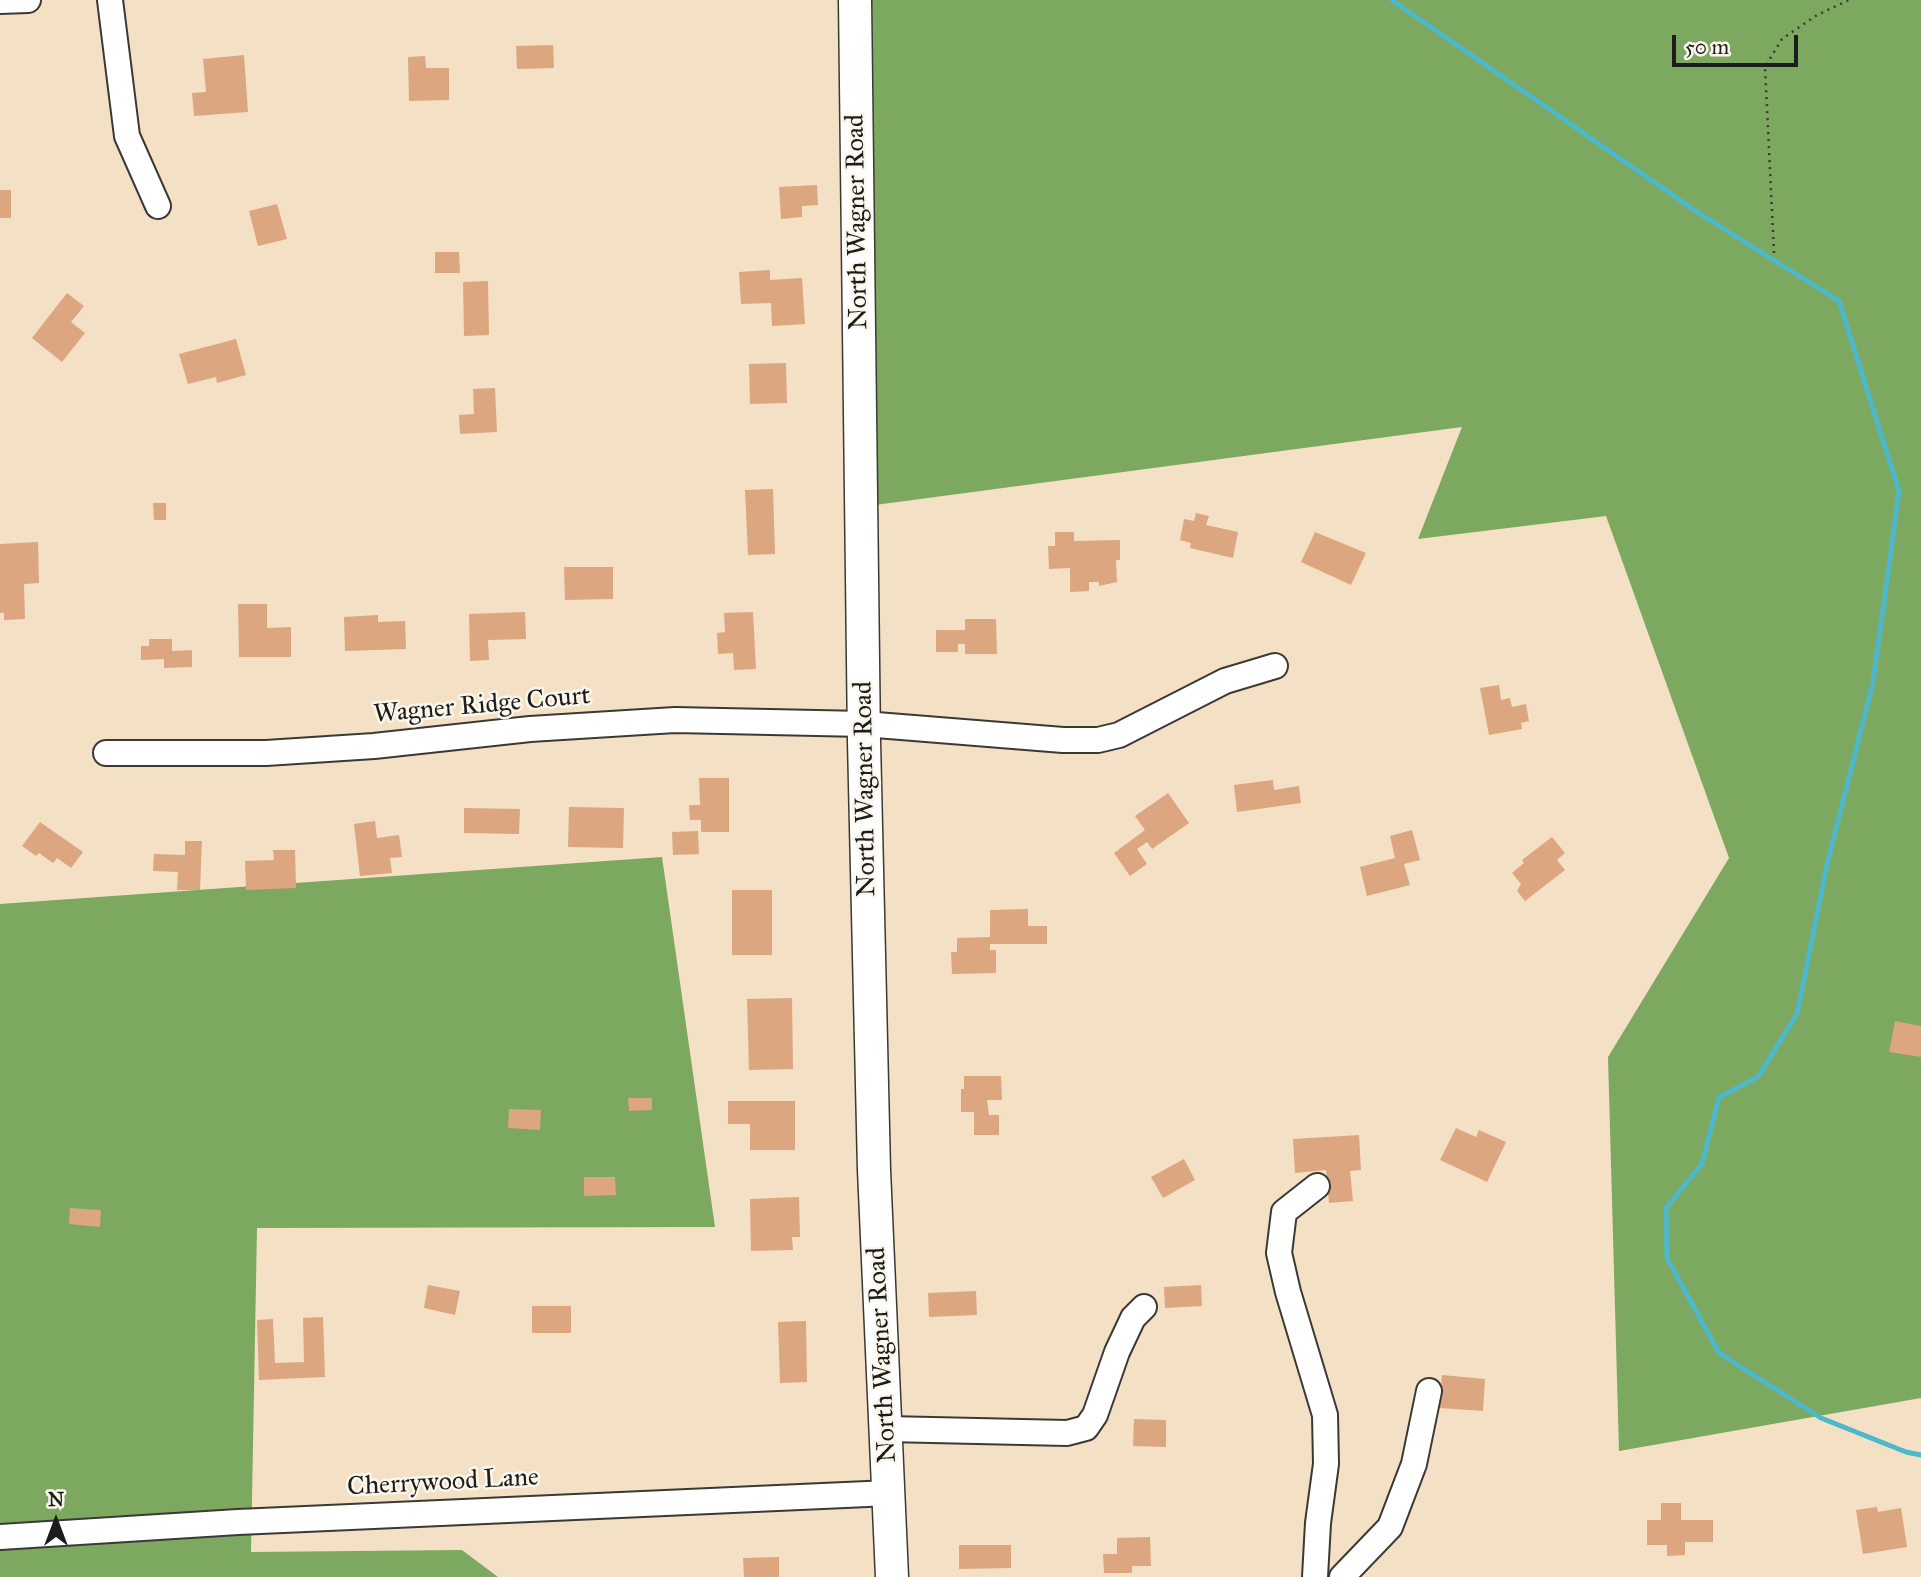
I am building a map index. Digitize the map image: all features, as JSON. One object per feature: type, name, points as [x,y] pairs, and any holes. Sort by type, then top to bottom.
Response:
[{"type":"main road","name":"North Wagner Road","points":[[855,0],[864,724],[874,1170],[892,1577]]},
{"type":"street","points":[[0,1],[29,0]]},
{"type":"street","points":[[110,0],[127,136],[158,206]]},
{"type":"street","name":"Wagner Ridge Court","points":[[106,753],[266,754],[374,746],[530,729],[676,720],[864,724],[1063,740],[1098,740],[1119,735],[1225,681],[1275,666]]},
{"type":"street","points":[[1315,1577],[1318,1523],[1326,1464],[1325,1416],[1279,1253],[1284,1212],[1317,1186]]},
{"type":"street","points":[[887,1429],[1067,1433],[1086,1428],[1098,1408],[1117,1352],[1133,1318],[1144,1307]]},
{"type":"street","points":[[1342,1577],[1390,1527],[1414,1464],[1429,1391]]},
{"type":"street","name":"Cherrywood Lane","points":[[0,1537],[252,1521],[890,1493]]},
{"type":"path","points":[[1774,253],[1765,67],[1782,39],[1817,15],[1849,0]]},
{"type":"green space","points":[[867,0],[1921,0],[1921,1398],[1619,1451],[1608,1057],[1729,858],[1606,516],[1418,539],[1462,427],[875,505]]},
{"type":"green space","points":[[662,857],[715,1227],[257,1228],[251,1552],[462,1550],[498,1577],[0,1577],[0,904]]},
{"type":"building","points":[[553,45],[554,68],[517,69],[516,46]]},
{"type":"building","points":[[244,55],[248,112],[194,116],[192,93],[206,92],[203,59]]},
{"type":"building","points":[[425,56],[426,68],[449,68],[449,100],[409,101],[408,57]]},
{"type":"building","points":[[817,185],[818,205],[802,206],[802,217],[781,219],[779,187]]},
{"type":"building","points":[[0,190],[11,190],[11,218],[0,218]]},
{"type":"building","points":[[277,204],[287,239],[258,246],[249,211]]},
{"type":"building","points":[[435,252],[459,252],[460,273],[435,273]]},
{"type":"building","points":[[770,270],[770,280],[802,278],[805,324],[772,326],[771,303],[741,304],[739,272]]},
{"type":"building","points":[[488,281],[489,335],[464,336],[463,282]]},
{"type":"building","points":[[67,293],[84,306],[71,322],[85,333],[62,362],[32,338]]},
{"type":"building","points":[[236,339],[246,375],[217,383],[216,377],[188,384],[179,354]]},
{"type":"building","points":[[786,363],[787,403],[750,404],[749,364]]},
{"type":"building","points":[[495,388],[497,432],[460,434],[459,415],[474,414],[473,389]]},
{"type":"building","points":[[773,489],[775,554],[748,555],[745,490]]},
{"type":"building","points":[[153,503],[166,503],[166,520],[154,520]]},
{"type":"building","points":[[1196,513],[1209,516],[1206,525],[1238,532],[1233,558],[1190,548],[1191,543],[1180,540],[1184,519],[1194,521]]},
{"type":"building","points":[[1055,532],[1074,532],[1074,541],[1120,540],[1120,560],[1116,560],[1117,582],[1099,586],[1099,582],[1089,582],[1089,591],[1070,592],[1070,568],[1049,569],[1048,546],[1055,546]]},
{"type":"building","points":[[1315,532],[1366,553],[1351,585],[1301,562]]},
{"type":"building","points":[[38,542],[39,583],[24,584],[25,619],[4,620],[4,613],[0,613],[0,544]]},
{"type":"building","points":[[564,567],[613,567],[613,599],[565,600]]},
{"type":"building","points":[[238,604],[267,604],[267,628],[291,627],[291,657],[239,657]]},
{"type":"building","points":[[525,612],[526,639],[488,640],[489,660],[470,661],[469,614]]},
{"type":"building","points":[[753,612],[756,669],[734,670],[733,653],[718,654],[717,633],[725,632],[724,613]]},
{"type":"building","points":[[378,615],[378,622],[405,621],[406,649],[345,651],[344,617]]},
{"type":"building","points":[[965,619],[996,619],[997,654],[965,654],[965,644],[958,644],[958,652],[936,652],[936,630],[965,630]]},
{"type":"building","points":[[149,639],[172,639],[172,651],[192,650],[192,667],[164,668],[164,659],[141,660],[141,646],[149,646]]},
{"type":"building","points":[[1499,685],[1501,700],[1510,698],[1512,707],[1526,704],[1529,721],[1521,723],[1522,729],[1489,735],[1480,688]]},
{"type":"building","points":[[699,778],[729,778],[729,832],[701,832],[701,820],[690,820],[689,805],[700,805]]},
{"type":"building","points":[[1273,780],[1274,790],[1299,786],[1301,803],[1237,812],[1234,785]]},
{"type":"building","points":[[1168,793],[1189,823],[1152,849],[1147,842],[1137,849],[1147,864],[1130,876],[1114,853],[1145,830],[1135,816]]},
{"type":"building","points":[[569,807],[624,808],[623,848],[568,847]]},
{"type":"building","points":[[464,808],[520,809],[519,834],[464,833]]},
{"type":"building","points":[[375,821],[377,838],[399,835],[402,857],[390,858],[392,873],[360,876],[354,824]]},
{"type":"building","points":[[40,822],[83,852],[71,868],[57,858],[53,863],[39,853],[36,856],[22,846]]},
{"type":"building","points":[[1412,830],[1420,860],[1404,864],[1410,885],[1367,896],[1360,867],[1395,858],[1390,836]]},
{"type":"building","points":[[698,831],[699,854],[673,855],[672,832]]},
{"type":"building","points":[[1552,837],[1565,853],[1557,860],[1565,870],[1525,901],[1517,891],[1521,884],[1512,873],[1524,863],[1522,860]]},
{"type":"building","points":[[185,841],[202,841],[200,890],[177,890],[178,872],[153,871],[154,854],[185,855]]},
{"type":"building","points":[[273,850],[295,850],[296,888],[246,890],[245,861],[274,860]]},
{"type":"building","points":[[732,890],[772,890],[772,955],[732,955]]},
{"type":"building","points":[[1028,909],[1028,926],[1047,926],[1047,944],[990,944],[990,950],[996,950],[996,973],[952,974],[951,952],[957,952],[957,938],[990,937],[990,910]]},
{"type":"building","points":[[792,998],[793,1069],[749,1070],[747,999]]},
{"type":"building","points":[[1895,1021],[1921,1026],[1921,1057],[1889,1052]]},
{"type":"building","points":[[964,1076],[1001,1076],[1002,1100],[987,1100],[989,1115],[999,1115],[999,1135],[974,1135],[974,1112],[961,1112]]},
{"type":"building","points":[[628,1098],[652,1098],[652,1110],[629,1111]]},
{"type":"building","points":[[728,1101],[795,1101],[795,1150],[750,1150],[750,1124],[728,1124]]},
{"type":"building","points":[[509,1109],[541,1110],[540,1130],[508,1128]]},
{"type":"building","points":[[1456,1128],[1476,1137],[1479,1130],[1506,1142],[1487,1182],[1440,1160]]},
{"type":"building","points":[[1359,1135],[1361,1170],[1350,1171],[1353,1201],[1329,1203],[1326,1170],[1295,1173],[1293,1139]]},
{"type":"building","points":[[1184,1159],[1195,1180],[1163,1198],[1151,1177]]},
{"type":"building","points":[[584,1177],[615,1177],[616,1195],[584,1196]]},
{"type":"building","points":[[799,1197],[800,1237],[792,1237],[793,1250],[751,1251],[750,1199]]},
{"type":"building","points":[[70,1208],[101,1210],[100,1227],[69,1224]]},
{"type":"building","points":[[428,1285],[460,1291],[455,1315],[424,1308]]},
{"type":"building","points":[[1201,1285],[1202,1306],[1165,1308],[1164,1287]]},
{"type":"building","points":[[976,1291],[977,1315],[929,1317],[928,1293]]},
{"type":"building","points":[[532,1306],[571,1306],[571,1333],[532,1333]]},
{"type":"building","points":[[323,1317],[325,1377],[259,1380],[257,1320],[273,1319],[275,1363],[304,1362],[303,1318]]},
{"type":"building","points":[[806,1321],[807,1382],[780,1383],[778,1322]]},
{"type":"building","points":[[1442,1375],[1485,1379],[1483,1411],[1439,1408]]},
{"type":"building","points":[[1134,1419],[1166,1420],[1166,1447],[1133,1446]]},
{"type":"building","points":[[1661,1503],[1681,1503],[1681,1520],[1713,1520],[1713,1542],[1685,1542],[1685,1555],[1667,1556],[1667,1545],[1647,1545],[1647,1520],[1661,1520]]},
{"type":"building","points":[[1877,1507],[1878,1512],[1901,1508],[1907,1547],[1863,1554],[1856,1510]]},
{"type":"building","points":[[1150,1537],[1151,1566],[1132,1566],[1132,1573],[1104,1573],[1103,1554],[1117,1554],[1117,1538]]},
{"type":"building","points":[[959,1545],[1011,1545],[1011,1568],[959,1569]]},
{"type":"building","points":[[779,1557],[779,1577],[744,1577],[743,1558]]},
{"type":"waterway","points":[[1392,0],[1697,212],[1839,301],[1899,491],[1873,682],[1827,864],[1797,1014],[1758,1077],[1719,1097],[1702,1164],[1666,1208],[1667,1258],[1719,1353],[1821,1418],[1906,1452],[1921,1455]]}]
